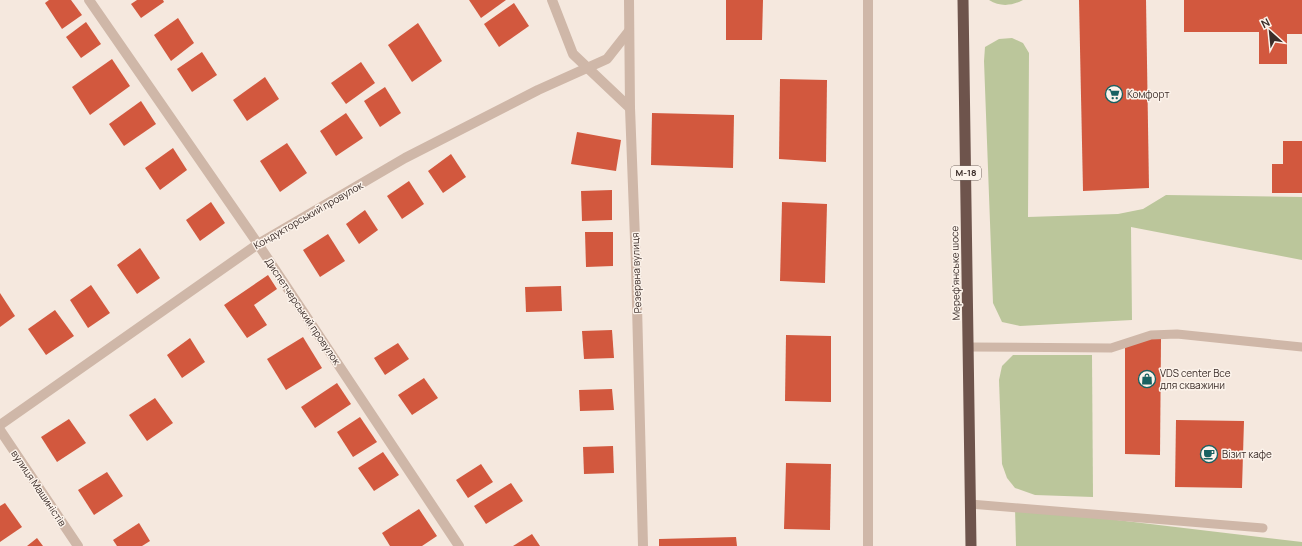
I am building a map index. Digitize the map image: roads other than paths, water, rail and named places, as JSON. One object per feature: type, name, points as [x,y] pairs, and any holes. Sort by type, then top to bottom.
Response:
[{"type":"highway","name":"Мереф’янське шосе","points":[[963,0],[971,546]]},
{"type":"street","name":"Диспетчерський провулок","points":[[89,0],[258,244],[459,546]]},
{"type":"street","points":[[552,0],[573,54],[630,108]]},
{"type":"street","name":"Резервна вулиця","points":[[629,0],[630,108],[636,265],[643,546]]},
{"type":"street","points":[[868,0],[868,546]]},
{"type":"street","name":"Кондукторський провулок","points":[[0,425],[258,244],[405,158],[538,90],[606,59],[629,30]]},
{"type":"street","name":"вулиця Машиністів","points":[[0,430],[78,546]]},
{"type":"lane","points":[[968,347],[1111,348],[1151,335],[1177,334],[1302,347]]},
{"type":"lane","points":[[970,504],[1263,528]]},
{"type":"place","name":"Комфорт","points":[[1114,94]]},
{"type":"place","name":"VDS center Все для скважини","points":[[1147,379]]},
{"type":"place","name":"Візит кафе","points":[[1209,454]]}]
